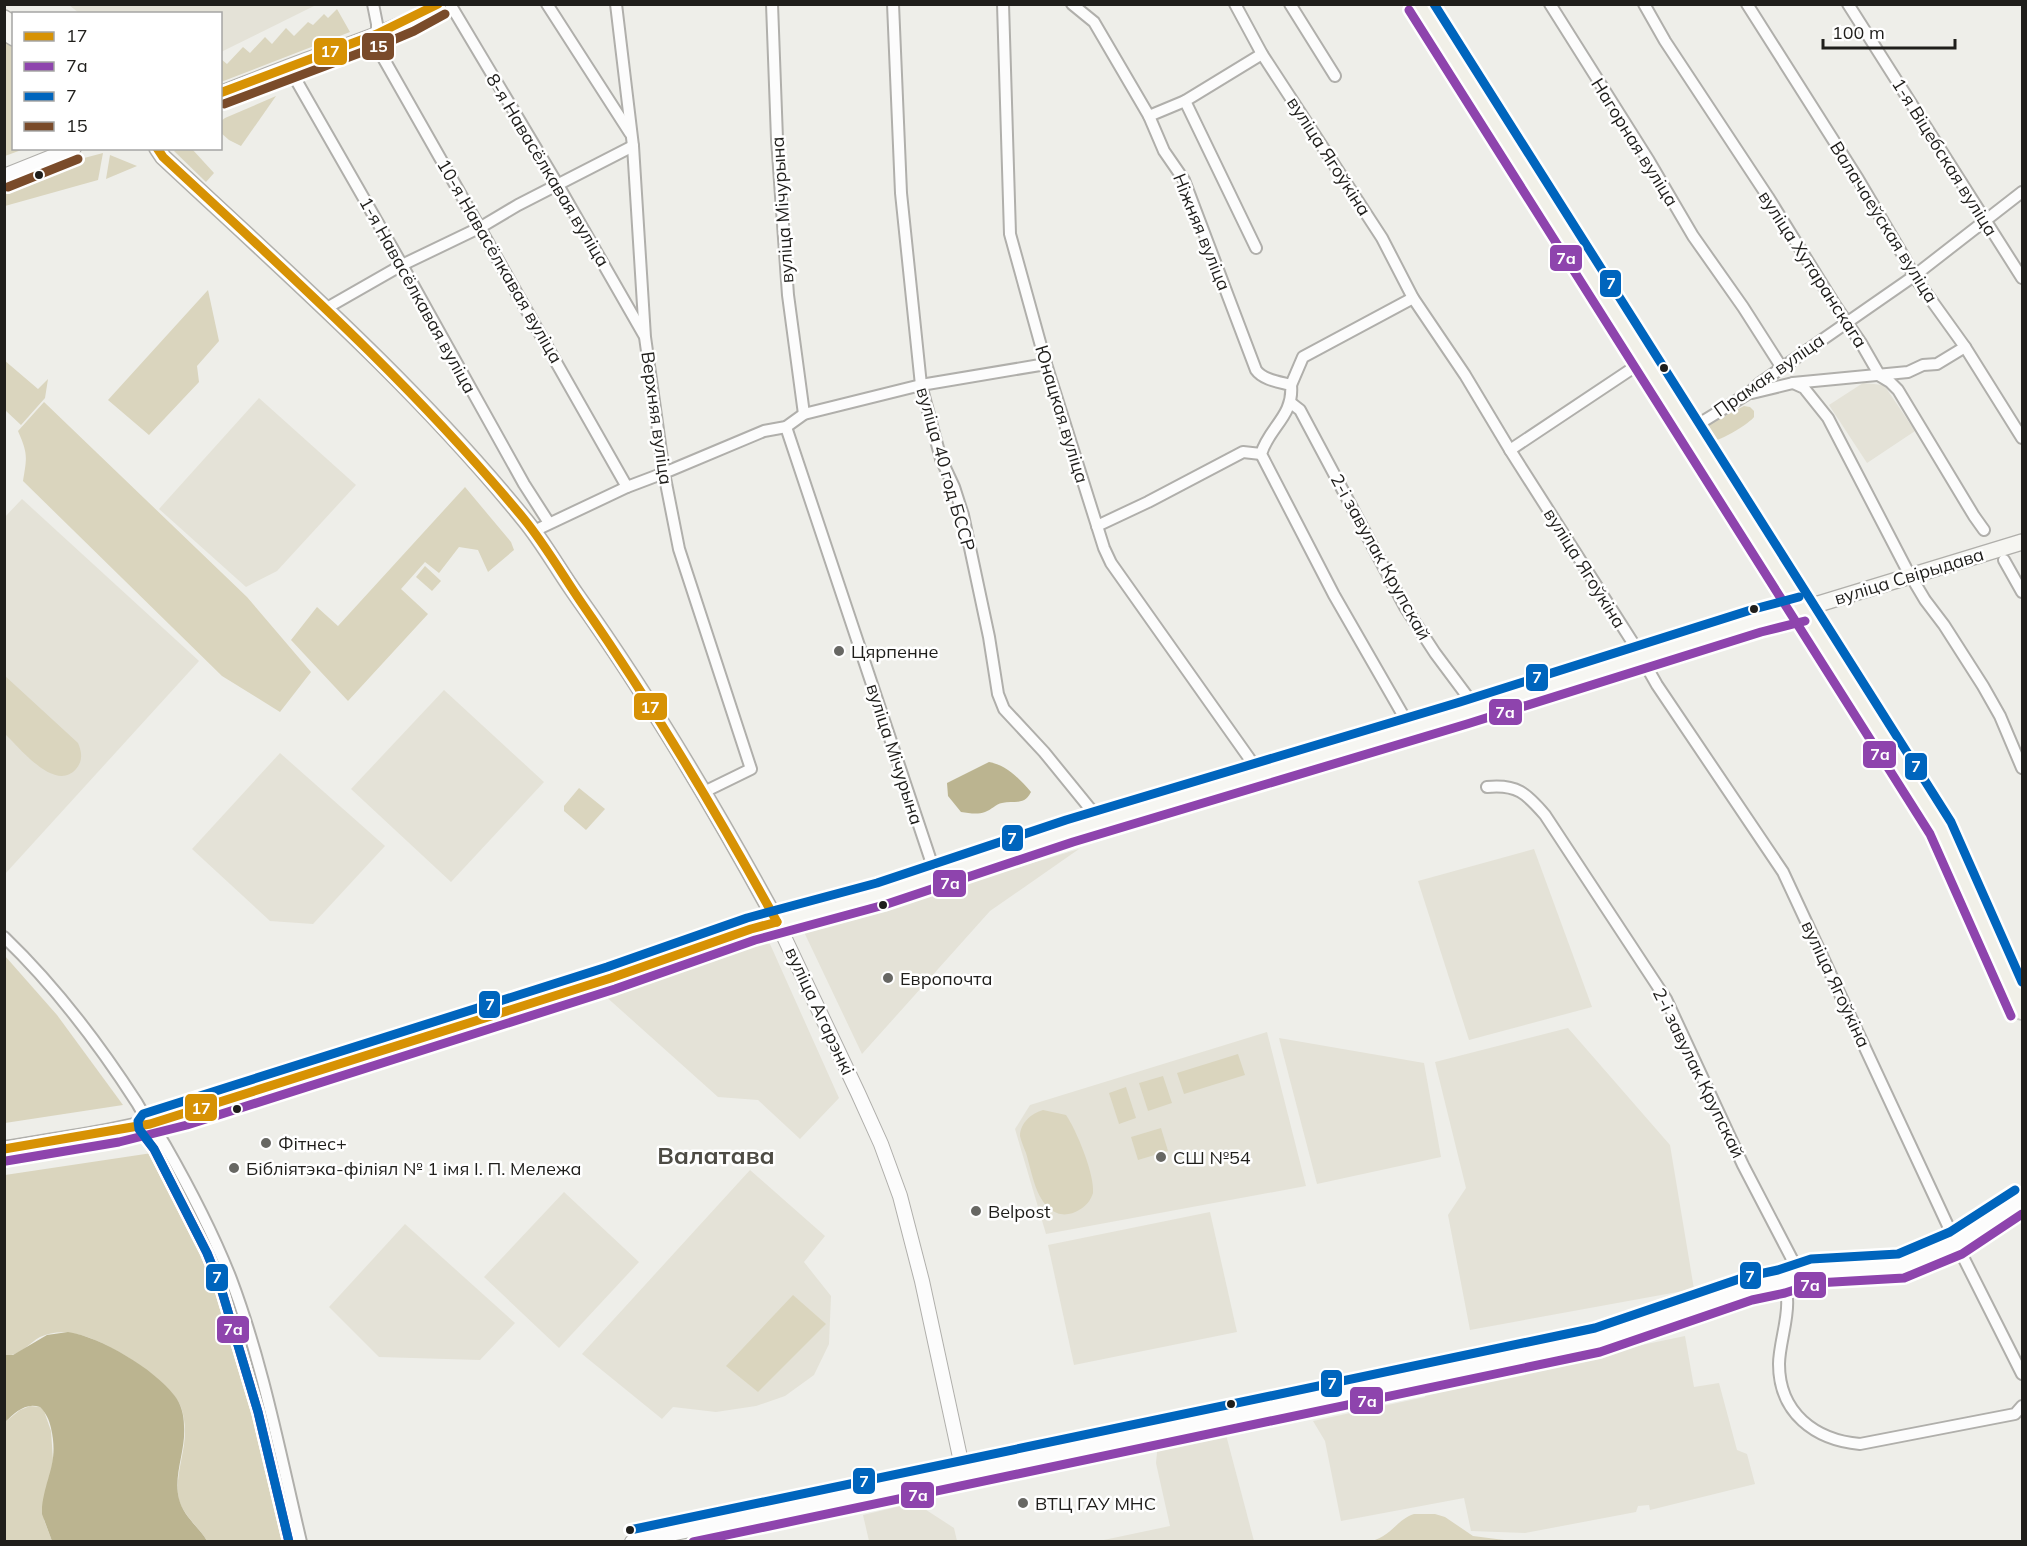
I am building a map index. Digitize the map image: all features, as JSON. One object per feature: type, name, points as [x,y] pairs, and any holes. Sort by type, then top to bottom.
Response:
[{"type":"main road","points":[[1419,4],[1941,828],[2022,1011]]},
{"type":"main road","name":"вуліца Агарэнкі","points":[[158,150],[163,157],[385,366],[478,464],[534,531],[631,674],[704,792],[777,922]]},
{"type":"main road","name":"вуліца Свірыдава","points":[[4,1149],[150,1124],[611,978],[777,922],[880,894],[1069,831],[1259,776],[1758,620],[1802,609],[2022,542]]},
{"type":"street","name":"10-я Навасёлкавая вуліца","points":[[373,4],[377,24],[377,47],[627,487]]},
{"type":"street","points":[[222,92],[377,35],[416,18],[439,4]]},
{"type":"street","name":"8-я Навасёлкавая вуліца","points":[[450,4],[645,337]]},
{"type":"street","points":[[325,309],[402,265],[481,227],[558,185],[632,140],[547,4]]},
{"type":"street","name":"Верхняя вуліца","points":[[616,4],[632,140],[645,337],[664,473],[679,549],[751,769],[704,792]]},
{"type":"street","name":"вуліца Мічурына","points":[[772,4],[777,139],[788,295],[804,414]]},
{"type":"street","name":"вуліца 40 год БССР","points":[[894,4],[901,193],[921,385],[941,459],[954,487],[963,515],[989,637],[998,694],[1009,714],[1044,752],[1101,822]]},
{"type":"street","name":"Юнацкая вуліца","points":[[1003,4],[1010,234],[1046,364],[1097,526],[1111,562],[1249,758],[1259,776]]},
{"type":"street","name":"Ніжняя вуліца","points":[[1072,4],[1094,22],[1149,116],[1164,151],[1184,180],[1256,370],[1259,375],[1291,385]]},
{"type":"street","name":"вуліца Ягоўкіна","points":[[1235,4],[1262,54],[1382,238],[1413,298],[1465,375],[1668,702],[1783,873],[1956,1243],[2022,1374]]},
{"type":"street","points":[[1290,4],[1335,76]]},
{"type":"street","name":"Нагорная вуліца","points":[[1551,4],[1585,63],[1649,161],[1693,236],[1782,368]]},
{"type":"street","name":"вуліца Хутаранскага","points":[[1644,4],[1665,41],[1762,188],[1880,376],[1898,390],[1984,530]]},
{"type":"street","name":"Валачаеўская вуліца","points":[[1747,4],[1858,179],[1914,276],[1965,347],[2022,438]]},
{"type":"street","name":"1-я Віцебская вуліца","points":[[1848,4],[2022,278]]},
{"type":"street","points":[[1149,116],[1185,100],[1262,54]]},
{"type":"street","name":"1-я Навасёлкавая вуліца","points":[[288,66],[524,484],[549,523]]},
{"type":"street","points":[[1185,100],[1256,248]]},
{"type":"street","points":[[4,176],[69,150]]},
{"type":"street","name":"Прамая вуліца","points":[[1689,430],[1749,393],[1846,322],[1914,276],[2022,192]]},
{"type":"street","points":[[1411,729],[1334,595],[1261,454],[1267,439],[1278,427],[1291,403],[1291,385],[1303,357],[1413,298]]},
{"type":"street","points":[[1749,393],[1793,382],[1908,372],[1923,365],[1937,364],[1965,347]]},
{"type":"street","points":[[1510,450],[1645,360]]},
{"type":"street","points":[[534,531],[627,487],[764,431],[786,427],[804,414],[921,385],[1046,364]]},
{"type":"street","points":[[1793,382],[1804,388],[1828,418],[1925,600],[1944,625],[2000,716],[2022,768]]},
{"type":"street","name":"2-і завулак Крупскай","points":[[1291,403],[1300,410],[1405,607],[1435,653],[1476,708]]},
{"type":"street","name":"вуліца Мічурына","points":[[786,427],[936,876]]},
{"type":"street","points":[[1097,526],[1243,452],[1261,454]]},
{"type":"street","points":[[2004,560],[2022,592]]},
{"type":"street","name":"2-і завулак Крупскай","points":[[1487,787],[1504,785],[1513,787],[1545,815],[1666,999],[1743,1165],[1793,1261],[1798,1276]]},
{"type":"street","name":"вуліца Агарэнкі","points":[[777,922],[881,1143],[900,1196],[922,1281],[963,1471]]},
{"type":"street","points":[[4,937],[63,1001],[121,1078],[164,1143],[207,1227],[231,1281],[270,1409],[301,1542]]},
{"type":"street","points":[[632,1542],[1598,1340],[1729,1295],[1814,1271],[1901,1266],[1956,1243],[2022,1200]]},
{"type":"street","points":[[1781,1282],[1787,1299],[1779,1365],[1783,1391],[1792,1410],[1804,1423],[1820,1434],[1841,1442],[1860,1444],[2015,1414],[2022,1406]]},
{"type":"shaded area","points":[[69,5],[316,5],[222,52],[222,12],[78,12]]},
{"type":"shaded area","points":[[337,9],[350,32],[222,82],[222,60],[227,64],[243,47],[250,53],[265,37],[272,44],[286,28],[294,36],[308,22],[313,25],[324,14],[328,18]]},
{"type":"shaded area","points":[[4,41],[12,46],[12,150],[21,150],[5,156]]},
{"type":"shaded area","points":[[276,96],[241,146],[222,134],[222,120]]},
{"type":"shaded area","points":[[193,150],[214,173],[206,182],[174,151]]},
{"type":"shaded area","points":[[103,153],[98,180],[5,206],[5,186],[69,162]]},
{"type":"shaded area","points":[[110,155],[137,166],[106,179]]},
{"type":"shaded area","points":[[208,290],[219,341],[197,366],[199,382],[149,435],[108,400]]},
{"type":"shaded area","points":[[4,360],[38,389],[48,379],[45,398],[21,425],[5,410]]},
{"type":"shaded area","points":[[1863,383],[1884,385],[1915,431],[1867,463],[1829,405]]},
{"type":"shaded area","points":[[259,398],[356,485],[277,571],[246,587],[159,509]]},
{"type":"shaded area","points":[[44,402],[247,597],[311,672],[280,712],[222,676],[23,481],[26,456],[18,431]]},
{"type":"shaded area","points":[[1744,406],[1754,411],[1754,417],[1751,420],[1720,439],[1710,441],[1706,438],[1704,434],[1706,426]]},
{"type":"shaded area","points":[[465,487],[511,542],[514,550],[488,572],[478,550],[459,547],[439,573],[425,562],[401,589],[428,614],[348,701],[291,640],[317,607],[338,626]]},
{"type":"shaded area","points":[[22,499],[199,661],[5,874],[4,518]]},
{"type":"shaded area","points":[[425,566],[441,581],[432,591],[416,577]]},
{"type":"shaded area","points":[[4,675],[78,743],[81,760],[76,769],[68,775],[58,776],[38,766],[5,734]]},
{"type":"shaded area","points":[[444,690],[544,782],[451,882],[351,789]]},
{"type":"shaded area","points":[[280,753],[385,846],[313,924],[270,921],[192,849]]},
{"type":"shaded area","points":[[989,762],[1012,773],[1031,792],[1022,801],[1000,804],[982,813],[961,812],[948,796],[947,783]]},
{"type":"shaded area","points":[[579,788],[605,809],[586,830],[564,811],[564,806]]},
{"type":"shaded area","points":[[1079,849],[990,911],[862,1054],[804,932]]},
{"type":"shaded area","points":[[1534,849],[1592,1007],[1469,1040],[1418,881]]},
{"type":"shaded area","points":[[762,942],[770,944],[839,1098],[800,1139],[758,1100],[718,1097],[603,994]]},
{"type":"shaded area","points":[[5,956],[57,1015],[123,1105],[5,1123]]},
{"type":"shaded area","points":[[1568,1028],[1670,1145],[1694,1289],[1470,1330],[1448,1215],[1466,1188],[1435,1062]]},
{"type":"shaded area","name":"СШ №54","points":[[1267,1032],[1306,1186],[1046,1234],[1015,1129],[1030,1105]]},
{"type":"shaded area","points":[[1279,1038],[1424,1063],[1441,1157],[1317,1184]]},
{"type":"shaded area","points":[[1238,1054],[1245,1075],[1184,1094],[1177,1073]]},
{"type":"shaded area","points":[[1163,1076],[1172,1103],[1148,1111],[1139,1083]]},
{"type":"shaded area","points":[[1126,1087],[1136,1118],[1119,1124],[1109,1093]]},
{"type":"shaded area","points":[[1043,1110],[1066,1115],[1079,1141],[1091,1175],[1093,1193],[1091,1198],[1084,1207],[1071,1213],[1057,1213],[1044,1203],[1036,1187],[1020,1138],[1024,1123],[1031,1116]]},
{"type":"shaded area","points":[[1161,1128],[1168,1151],[1138,1160],[1131,1137]]},
{"type":"shaded area","points":[[152,1153],[199,1239],[222,1293],[250,1385],[288,1541],[207,1541],[184,1511],[179,1500],[178,1483],[185,1432],[180,1404],[160,1381],[132,1360],[88,1337],[62,1332],[44,1335],[19,1352],[5,1355],[5,1175]]},
{"type":"shaded area","points":[[750,1170],[825,1236],[804,1262],[831,1296],[829,1344],[814,1375],[785,1396],[756,1406],[716,1412],[673,1407],[662,1419],[582,1354]]},
{"type":"shaded area","points":[[564,1192],[639,1262],[559,1348],[484,1277]]},
{"type":"shaded area","points":[[1210,1212],[1237,1332],[1074,1365],[1048,1245]]},
{"type":"shaded area","points":[[405,1224],[515,1323],[480,1360],[379,1357],[329,1307]]},
{"type":"shaded area","points":[[793,1295],[826,1324],[758,1392],[726,1366]]},
{"type":"shaded area","points":[[68,1332],[96,1340],[126,1356],[154,1375],[176,1398],[182,1409],[184,1426],[178,1472],[179,1499],[184,1511],[207,1541],[52,1541],[42,1514],[54,1451],[50,1425],[42,1409],[35,1406],[21,1409],[5,1422],[5,1355],[13,1355],[47,1335]]},
{"type":"shaded area","points":[[1685,1336],[1694,1387],[1719,1383],[1737,1450],[1747,1454],[1755,1484],[1650,1510],[1649,1505],[1638,1506],[1636,1512],[1525,1533],[1471,1531],[1464,1498],[1341,1521],[1325,1441],[1313,1421],[1425,1397],[1425,1390]]},
{"type":"shaded area","points":[[30,1406],[40,1407],[44,1411],[51,1431],[53,1460],[44,1520],[52,1541],[5,1542],[5,1422],[20,1410]]},
{"type":"shaded area","points":[[1225,1431],[1254,1541],[1099,1541],[1170,1526],[1156,1463],[1158,1442]]},
{"type":"shaded area","points":[[909,1504],[920,1506],[954,1528],[957,1541],[869,1541],[863,1515]]},
{"type":"shaded area","points":[[1414,1514],[1435,1514],[1445,1517],[1473,1536],[1512,1541],[1371,1541],[1384,1536]]},
{"type":"transit line","name":"17","points":[[222,92],[377,34],[438,4]]},
{"type":"transit line","name":"7","points":[[1434,4],[1951,822],[2022,982]]},
{"type":"transit line","name":"7а","points":[[1409,10],[1930,834],[2011,1016]]},
{"type":"transit line","name":"15","points":[[224,104],[381,45],[445,14]]},
{"type":"transit line","name":"17","points":[[158,150],[163,157],[395,377],[482,470],[524,519],[660,721],[777,922]]},
{"type":"transit line","name":"15","points":[[8,187],[78,159]]},
{"type":"transit line","name":"7","points":[[289,1542],[258,1412],[220,1285],[207,1253],[154,1149],[139,1129],[138,1121],[143,1114],[607,967],[747,918],[877,883],[1066,820],[1799,597]]},
{"type":"transit line","name":"7а","points":[[6,1161],[119,1142],[187,1125],[615,989],[755,940],[884,905],[1073,842],[1467,724],[1761,632],[1805,621]]},
{"type":"transit line","name":"17","points":[[4,1149],[150,1124],[611,978],[777,922]]},
{"type":"transit line","name":"7а","points":[[140,1131],[154,1149],[207,1253],[220,1285],[258,1412],[289,1542]]},
{"type":"transit line","name":"7","points":[[630,1530],[1595,1328],[1745,1277],[1778,1270],[1811,1259],[1898,1254],[1950,1232],[2015,1190]]},
{"type":"transit line","name":"7а","points":[[693,1542],[1600,1352],[1752,1300],[1816,1283],[1904,1278],[1962,1254],[2022,1214]]},
{"type":"place","name":"Цярпенне","points":[[839,651]]},
{"type":"place","name":"Европочта","points":[[888,978]]},
{"type":"place","name":"Фітнес+","points":[[266,1143]]},
{"type":"place","name":"СШ №54","points":[[1161,1157]]},
{"type":"place","name":"Бібліятэка-філіял № 1 імя І. П. Мележа","points":[[234,1168]]},
{"type":"place","name":"Belpost","points":[[976,1211]]},
{"type":"place","name":"ВТЦ ГАУ МНС","points":[[1023,1503]]},
{"type":"district","name":"Валатава","points":[[716,1155]]}]
